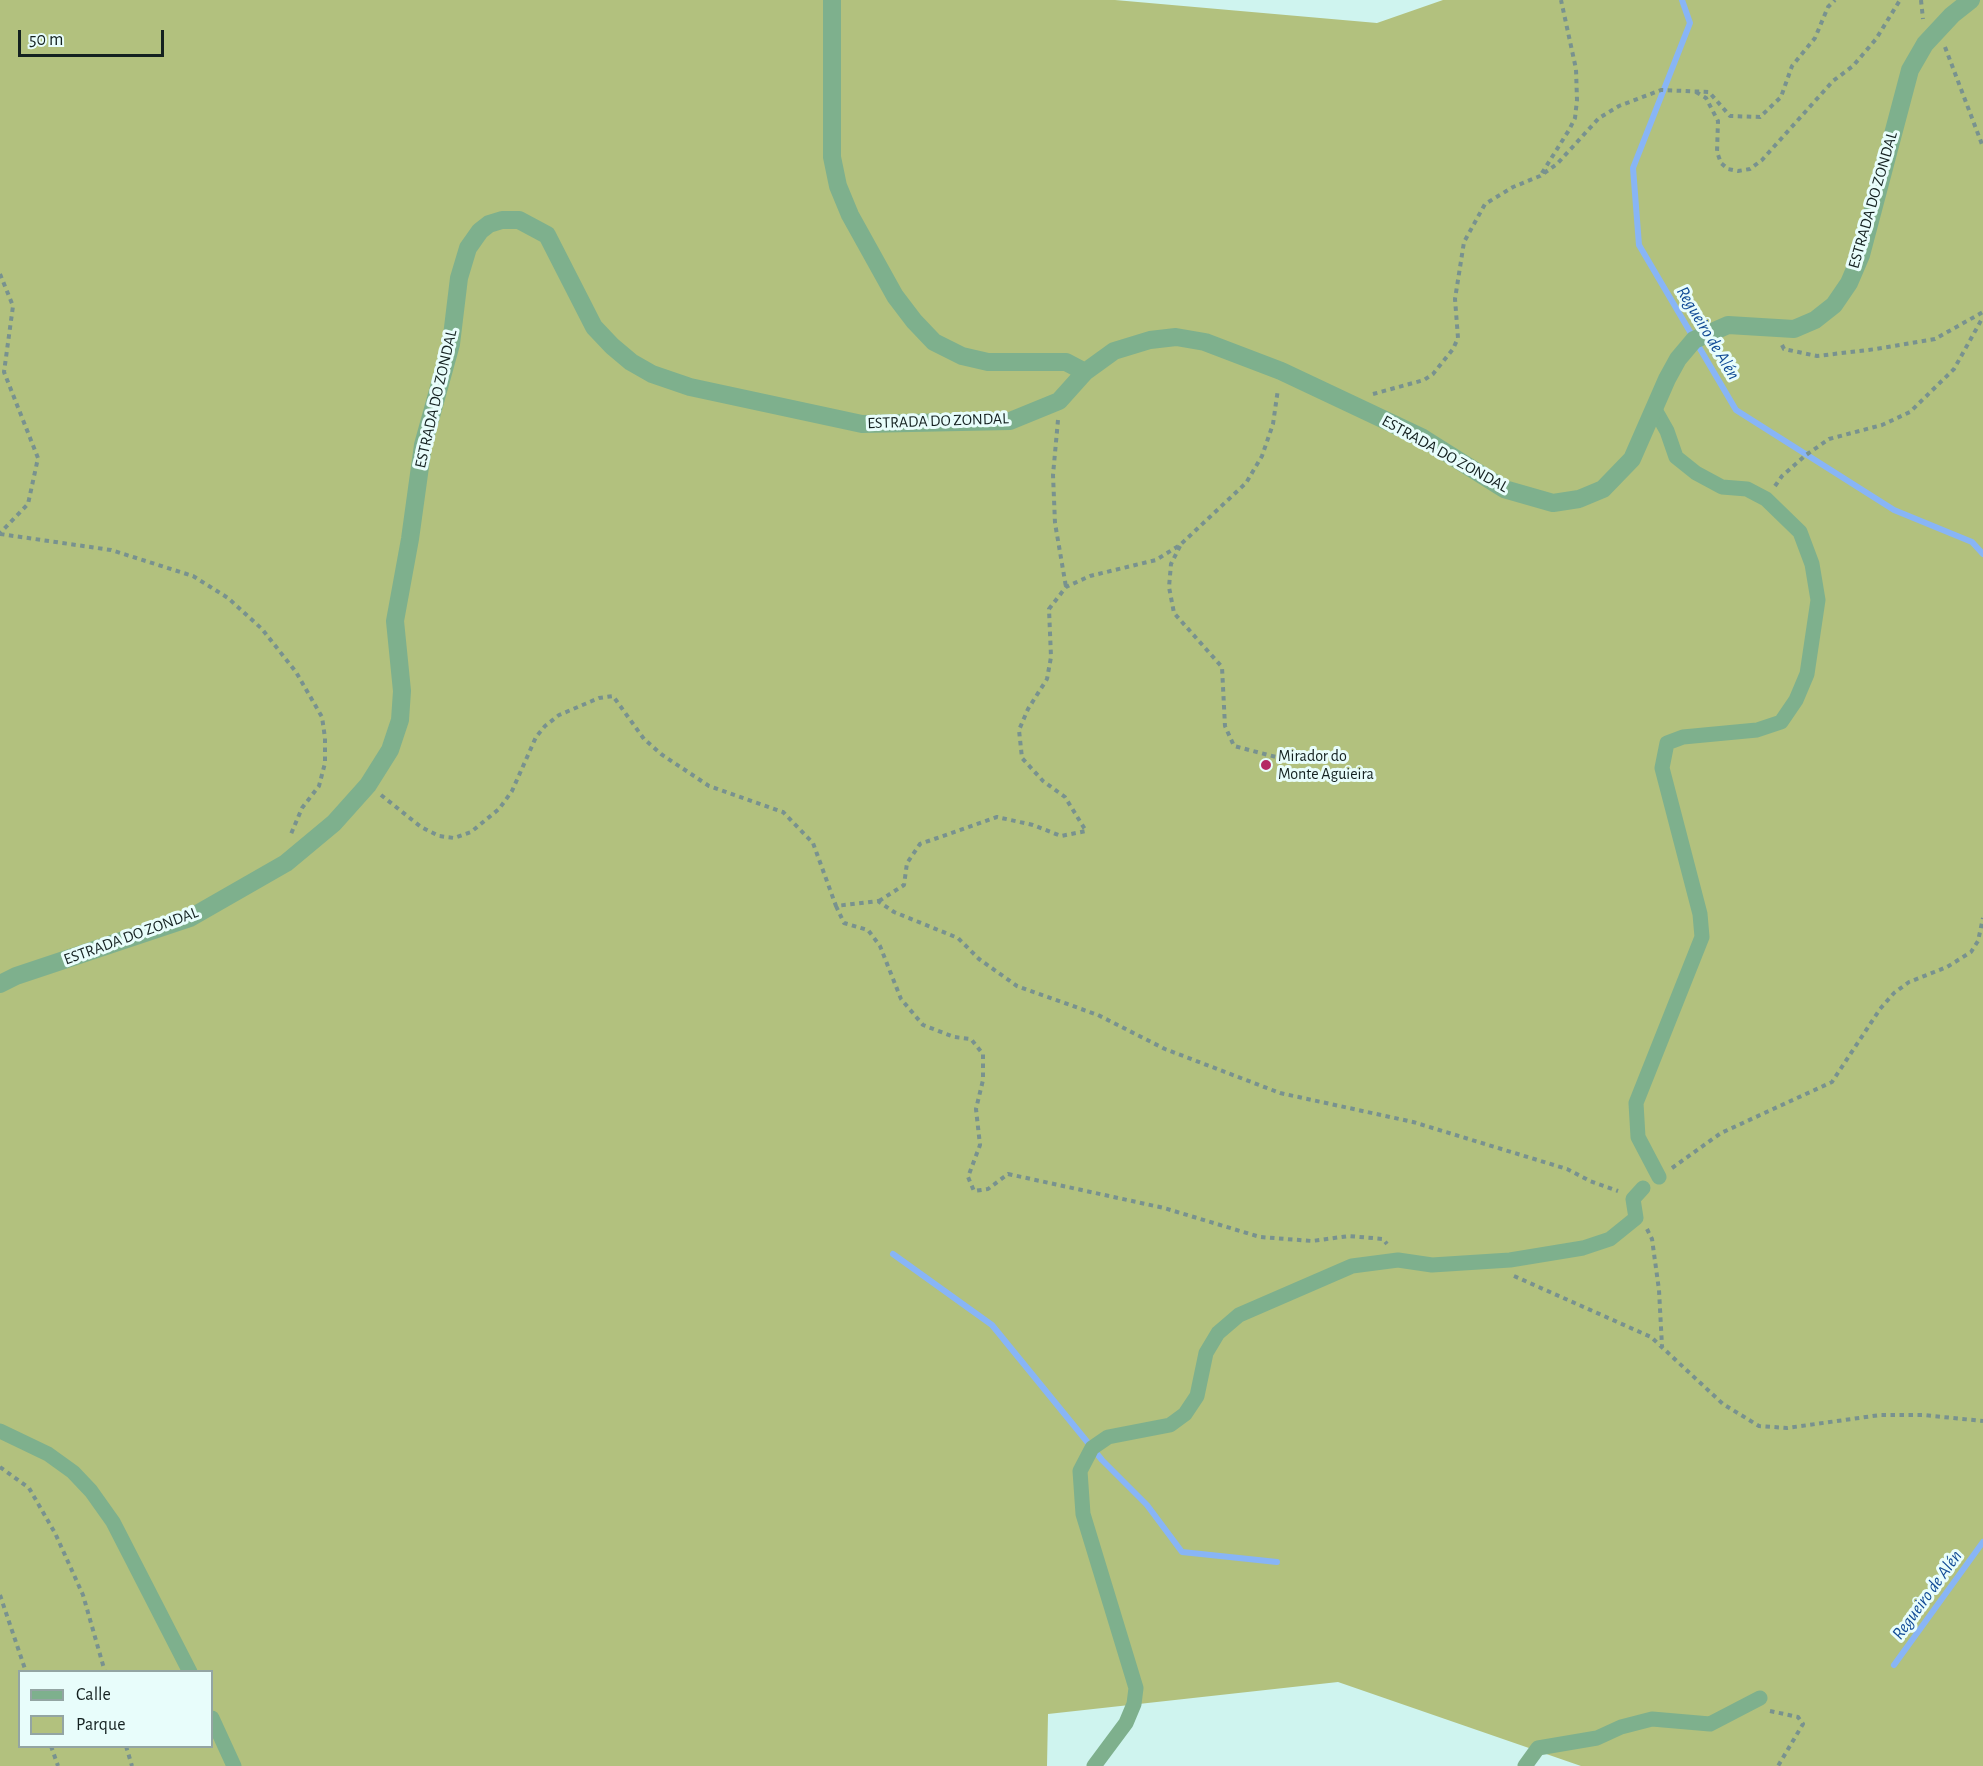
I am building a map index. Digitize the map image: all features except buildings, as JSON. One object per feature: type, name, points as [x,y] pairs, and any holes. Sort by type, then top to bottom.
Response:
[{"type":"street","points":[[832,0],[832,157],[838,186],[850,215],[895,296],[934,342],[962,356],[988,362],[1066,362],[1085,372]]},
{"type":"street","name":"ESTRADA DO ZONDAL","points":[[0,984],[16,976],[190,918],[286,862],[334,823],[368,785],[390,750],[400,720],[402,691],[395,621],[410,539],[423,445],[451,344],[459,278],[468,248],[480,231],[489,224],[502,220],[519,220],[547,235],[594,327],[631,362],[652,374],[690,387],[862,424],[1010,421],[1059,401],[1085,372],[1114,351],[1150,340],[1176,337],[1205,342],[1281,371],[1423,438],[1504,489],[1553,503],[1579,499],[1603,489],[1617,477],[1632,459],[1666,379],[1678,359],[1694,340],[1728,325],[1771,329],[1794,328],[1815,320],[1834,304],[1849,283],[1861,255],[1910,70],[1925,44],[1938,29],[1971,0]]},
{"type":"street","points":[[1654,408],[1667,431],[1676,457],[1683,463],[1722,487],[1747,489],[1766,499],[1800,532],[1812,564],[1818,600],[1807,674],[1796,700],[1781,722],[1757,730],[1683,737],[1667,743],[1662,768],[1700,914],[1702,937],[1636,1103],[1638,1137],[1659,1177]]},
{"type":"street","points":[[1094,1766],[1126,1723],[1134,1704],[1136,1688],[1083,1514],[1080,1471],[1092,1448],[1108,1437],[1170,1425],[1185,1414],[1197,1396],[1206,1353],[1218,1333],[1239,1315],[1352,1266],[1398,1260],[1432,1265],[1510,1260],[1583,1248],[1610,1239],[1636,1218],[1638,1194]]},
{"type":"street","points":[[0,1431],[48,1454],[73,1472],[92,1491],[113,1522],[189,1670]]},
{"type":"street","points":[[1525,1766],[1538,1748],[1597,1738],[1621,1727],[1652,1719],[1710,1724],[1743,1704],[1760,1698]]},
{"type":"street","points":[[213,1720],[234,1766]]},
{"type":"path","points":[[1540,176],[1575,118],[1576,69],[1561,0]]},
{"type":"path","points":[[1342,399],[1406,386],[1433,374],[1453,349],[1458,338],[1455,299],[1464,242],[1485,204],[1512,187],[1540,176],[1557,164],[1599,118],[1619,106],[1661,90],[1709,92],[1730,116],[1760,117],[1781,97],[1792,66],[1815,38],[1828,7],[1835,0]]},
{"type":"path","points":[[1696,92],[1706,98],[1718,122],[1717,152],[1720,163],[1728,169],[1738,171],[1750,169],[1762,160],[1833,81],[1853,66],[1876,39],[1900,0]]},
{"type":"path","points":[[1938,29],[1983,147]]},
{"type":"path","points":[[0,274],[13,306],[2,371],[38,458],[28,504],[0,534]]},
{"type":"path","points":[[1771,329],[1784,349],[1817,356],[1876,350],[1935,339],[1983,312]]},
{"type":"path","points":[[1766,499],[1782,476],[1829,439],[1882,425],[1910,412],[1954,369],[1983,317]]},
{"type":"path","points":[[836,906],[878,901],[904,885],[907,863],[921,844],[997,817],[1033,825],[1061,836],[1086,831],[1065,797],[1043,781],[1022,758],[1019,730],[1028,709],[1047,679],[1051,657],[1049,609],[1066,586],[1090,576],[1156,560],[1180,545],[1246,483],[1257,465],[1272,424],[1281,371]]},
{"type":"path","points":[[1059,401],[1053,475],[1055,523],[1066,586]]},
{"type":"path","points":[[0,534],[111,549],[183,572],[228,598],[262,629],[296,672],[322,717],[326,738],[325,763],[319,786],[302,808],[292,829],[286,862]]},
{"type":"path","points":[[1180,545],[1171,564],[1169,587],[1174,613],[1222,667],[1225,726],[1234,746],[1276,757]]},
{"type":"path","points":[[368,785],[421,827],[439,836],[454,838],[484,824],[500,809],[512,791],[536,737],[550,721],[599,698],[613,696],[631,723],[661,754],[709,786],[783,812],[813,843],[844,923],[868,930],[880,946],[901,999],[923,1025],[954,1037],[971,1039],[983,1054],[983,1080],[976,1109],[980,1145],[968,1177],[974,1191],[988,1189],[1008,1174],[1028,1177],[1164,1208],[1260,1237],[1312,1241],[1349,1236],[1383,1239],[1398,1260]]},
{"type":"path","points":[[878,901],[894,912],[958,938],[979,959],[1017,986],[1098,1015],[1165,1049],[1280,1093],[1413,1122],[1567,1169],[1590,1181],[1627,1194],[1638,1194]]},
{"type":"path","points":[[1659,1177],[1721,1133],[1833,1082],[1880,1009],[1894,993],[1910,982],[1947,967],[1971,952],[1978,941],[1983,918]]},
{"type":"path","points":[[1636,1218],[1646,1226],[1652,1239],[1659,1290],[1662,1346]]},
{"type":"path","points":[[1508,1274],[1629,1326],[1662,1346],[1723,1404],[1759,1426],[1787,1428],[1880,1415],[1923,1414],[1983,1421]]},
{"type":"path","points":[[0,1467],[29,1488],[55,1533],[83,1594],[105,1670]]},
{"type":"path","points":[[0,1595],[26,1670]]},
{"type":"path","points":[[1743,1704],[1803,1720],[1801,1731],[1778,1766]]},
{"type":"path","points":[[52,1748],[58,1766]]},
{"type":"path","points":[[127,1748],[132,1766]]},
{"type":"green space","points":[[0,0],[1115,0],[1377,23],[1443,0],[1983,0],[1983,1766],[1581,1766],[1338,1682],[1048,1714],[1047,1766],[0,1766]]},
{"type":"waterway","name":"Regueiro de Alén","points":[[1682,0],[1690,23],[1633,168],[1639,245],[1736,410],[1894,510],[1972,542],[1983,554]]},
{"type":"waterway","points":[[893,1254],[992,1325],[1102,1460],[1147,1505],[1182,1552],[1277,1562]]},
{"type":"waterway","name":"Regueiro de Alén","points":[[1894,1665],[1983,1542]]},
{"type":"place","name":"Mirador do Monte Aguieira","points":[[1266,765]]}]
